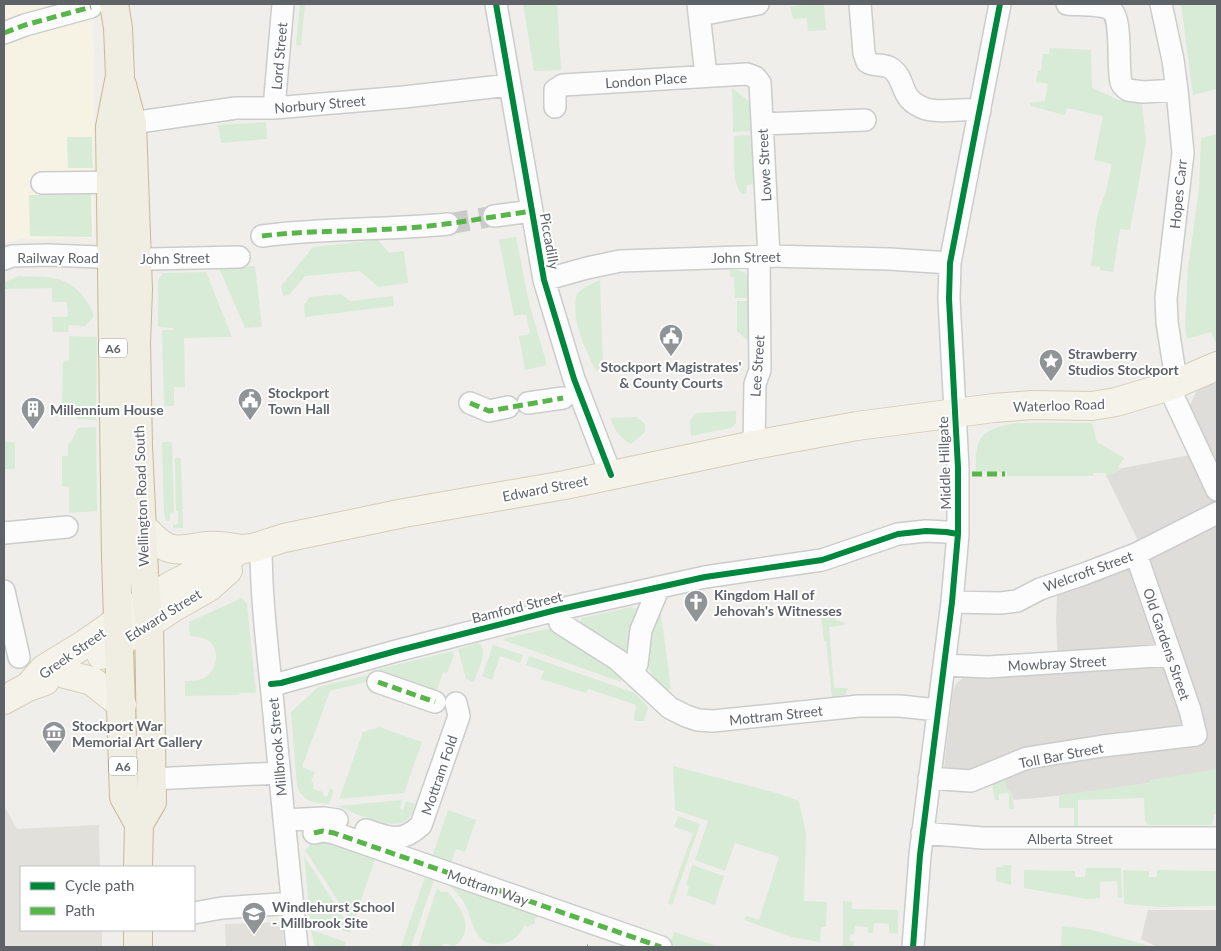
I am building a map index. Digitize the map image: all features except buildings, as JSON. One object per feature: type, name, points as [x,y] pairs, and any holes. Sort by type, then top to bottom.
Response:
[{"type":"highway","name":"Wellington Road South","points":[[103,5],[118,28],[120,76],[132,123],[123,182],[124,258],[116,558],[124,797],[139,824]]},
{"type":"highway","name":"Wellington Road South","points":[[120,76],[110,127],[123,182]]},
{"type":"highway","name":"Wellington Road South","points":[[124,258],[138,428],[148,613],[152,779],[152,802],[139,824],[138,866]]},
{"type":"highway","points":[[138,931],[138,947]]},
{"type":"main road","name":"Waterloo Road","points":[[955,413],[1032,405],[1092,406],[1116,402],[1173,385],[1217,366]]},
{"type":"main road","name":"Edward Street","points":[[119,632],[148,613],[208,587],[252,547],[284,538],[395,515],[611,476],[754,445],[858,426],[955,413]]},
{"type":"main road","points":[[142,526],[160,543],[178,550],[207,546],[252,547]]},
{"type":"main road","name":"Greek Street","points":[[4,700],[28,687],[64,674],[93,660],[119,632]]},
{"type":"main road","name":"Greek Street","points":[[28,687],[44,669],[85,644],[119,632]]},
{"type":"main road","points":[[64,674],[92,681],[122,704]]},
{"type":"street","name":"Lord Street","points":[[274,108],[283,4]]},
{"type":"street","name":"Piccadilly","points":[[496,4],[544,280],[574,379],[611,476]]},
{"type":"street","points":[[706,76],[699,10],[758,4]]},
{"type":"street","points":[[860,4],[866,62],[885,65],[896,72],[907,97],[921,107],[933,111],[972,110],[980,112]]},
{"type":"street","name":"Middle Hillgate","points":[[913,947],[922,833],[952,602],[958,534],[958,468],[950,316],[950,264],[1000,4]]},
{"type":"street","points":[[1067,4],[1103,7],[1112,10],[1115,14],[1121,82],[1128,90],[1143,92],[1177,90]]},
{"type":"street","name":"Hopes Carr","points":[[1161,4],[1173,60],[1183,153],[1166,298],[1167,322],[1174,368],[1173,396],[1217,490]]},
{"type":"street","points":[[4,33],[25,25],[103,5]]},
{"type":"street","name":"London Place","points":[[555,107],[555,90],[563,85],[746,74],[755,77]]},
{"type":"street","name":"Lowe Street","points":[[755,77],[760,83],[764,256]]},
{"type":"street","name":"Norbury Street","points":[[132,123],[144,123],[236,108],[274,108],[404,97],[510,85]]},
{"type":"street","points":[[762,124],[865,120]]},
{"type":"street","points":[[42,183],[123,182]]},
{"type":"street","points":[[494,216],[532,211]]},
{"type":"street","points":[[262,236],[448,224]]},
{"type":"street","name":"Railway Road","points":[[4,259],[12,256],[124,258]]},
{"type":"street","name":"John Street","points":[[544,280],[610,262],[764,256],[950,264]]},
{"type":"street","name":"Lee Street","points":[[754,445],[756,384],[760,370],[764,256]]},
{"type":"street","name":"John Street","points":[[124,258],[239,257]]},
{"type":"street","points":[[470,403],[489,411],[563,398]]},
{"type":"street","name":"Welcroft Street","points":[[952,602],[1012,602],[1040,589],[1136,554],[1217,513]]},
{"type":"street","points":[[4,533],[67,527]]},
{"type":"street","name":"Bamford Street","points":[[271,684],[556,610],[706,577],[822,560],[898,534],[926,531],[958,534]]},
{"type":"street","name":"Millbrook Street","points":[[252,547],[261,572],[279,773],[298,947]]},
{"type":"street","name":"Old Gardens Street","points":[[1136,554],[1196,735]]},
{"type":"street","points":[[632,671],[637,664],[641,630],[659,587]]},
{"type":"street","points":[[4,591],[19,657]]},
{"type":"street","name":"Mottram Street","points":[[556,610],[560,623],[602,649],[632,671],[670,708],[698,720],[713,721],[859,706],[900,706],[937,710]]},
{"type":"street","name":"Mowbray Street","points":[[944,665],[988,667],[1171,656]]},
{"type":"street","name":"Mottram Fold","points":[[284,820],[332,819],[390,838],[404,837],[412,833],[424,820],[459,716],[446,702],[378,682]]},
{"type":"street","name":"Toll Bar Street","points":[[929,778],[971,781],[1027,758],[1103,746],[1196,735]]},
{"type":"street","points":[[152,779],[279,773]]},
{"type":"street","name":"Mottram Way","points":[[314,833],[323,831],[334,833],[661,947]]},
{"type":"street","name":"Alberta Street","points":[[922,833],[983,838],[1217,838]]},
{"type":"street","points":[[195,913],[222,908],[292,903]]},
{"type":"shaded area","points":[[4,4],[91,4],[94,58],[94,238],[22,239],[4,243]]},
{"type":"shaded area","points":[[1217,382],[1217,772],[1078,794],[1013,800],[1012,793],[1007,790],[944,767],[953,690],[957,683],[964,677],[1058,670],[1056,618],[1058,576],[1140,545],[1106,475],[1123,468],[1190,455],[1189,407],[1198,388]]},
{"type":"shaded area","points":[[4,806],[17,829],[99,825],[100,866],[20,866],[20,931],[102,931],[102,947],[4,947]]},
{"type":"shaded area","points":[[1148,910],[1217,910],[1217,947],[1157,947],[1141,939]]},
{"type":"shaded area","name":"Windlehurst School - Millbrook Site","points":[[282,922],[284,947],[226,947],[225,924]]},
{"type":"green space","points":[[300,4],[305,4],[301,46],[296,45]]},
{"type":"green space","points":[[523,4],[557,4],[561,70],[534,71]]},
{"type":"green space","points":[[824,4],[826,30],[808,31],[807,18],[793,19],[790,7]]},
{"type":"green space","points":[[1181,4],[1217,4],[1217,89],[1193,95]]},
{"type":"green space","points":[[1050,48],[1091,50],[1092,88],[1119,100],[1142,104],[1146,142],[1130,230],[1120,229],[1113,272],[1091,266],[1097,216],[1106,191],[1112,164],[1094,160],[1103,116],[1067,108],[1065,115],[1030,106],[1030,103],[1045,101],[1048,84],[1036,82],[1038,71],[1041,71],[1043,54],[1049,54]]},
{"type":"green space","points":[[732,88],[751,103],[752,131],[733,132]]},
{"type":"green space","points":[[266,122],[267,139],[221,143],[218,125]]},
{"type":"green space","points":[[1217,134],[1216,343],[1211,332],[1187,339],[1185,328],[1188,268],[1199,189],[1201,138]]},
{"type":"green space","points":[[752,135],[755,184],[747,185],[746,194],[742,194],[736,183],[734,136]]},
{"type":"green space","points":[[67,137],[92,137],[93,168],[68,168]]},
{"type":"green space","points":[[91,194],[92,237],[30,236],[29,195]]},
{"type":"green space","points":[[516,237],[529,303],[547,365],[525,370],[519,336],[530,334],[526,314],[514,316],[499,240]]},
{"type":"green space","points":[[378,240],[389,253],[404,251],[408,283],[378,287],[360,271],[305,276],[289,295],[283,296],[281,286],[313,247]]},
{"type":"green space","points":[[255,266],[262,327],[245,328],[219,268]]},
{"type":"green space","points":[[730,270],[746,273],[749,298],[735,298],[734,277],[730,277]]},
{"type":"green space","points":[[206,272],[232,337],[184,338],[185,387],[174,387],[174,406],[164,406],[162,330],[173,330],[173,328],[158,327],[158,280],[163,273]]},
{"type":"green space","points":[[18,276],[54,278],[69,284],[83,296],[90,306],[94,317],[85,326],[69,325],[68,332],[53,332],[52,317],[68,317],[67,302],[52,302],[52,288],[4,289],[4,283]]},
{"type":"green space","points":[[600,280],[603,370],[595,370],[580,333],[575,313],[575,304],[577,294],[585,287]]},
{"type":"green space","points":[[341,294],[350,301],[393,296],[394,306],[305,317],[304,305],[310,297]]},
{"type":"green space","points":[[737,301],[749,301],[751,340],[746,339],[737,331]]},
{"type":"green space","points":[[69,336],[97,337],[96,420],[78,419],[69,409],[62,409],[63,361],[69,360]]},
{"type":"green space","points":[[736,411],[736,423],[731,428],[691,436],[690,420],[697,413]]},
{"type":"green space","points":[[637,417],[645,424],[645,432],[631,444],[618,433],[610,418]]},
{"type":"green space","points":[[1017,423],[1092,423],[1097,442],[1124,458],[1118,467],[1122,469],[1108,476],[1105,473],[1093,473],[1093,476],[1007,476],[1007,473],[976,471],[977,450],[983,436],[995,428]]},
{"type":"green space","points":[[96,427],[97,511],[69,513],[69,487],[62,486],[62,456],[68,456],[68,443],[71,442],[78,428]]},
{"type":"green space","points":[[4,442],[15,442],[15,469],[4,469]]},
{"type":"green space","points":[[162,442],[172,442],[174,512],[170,513],[170,521],[166,521],[164,512]]},
{"type":"green space","points":[[175,458],[181,458],[183,528],[173,528],[173,525],[178,524]]},
{"type":"green space","points":[[242,598],[247,604],[256,693],[185,696],[185,681],[204,678],[212,671],[216,660],[215,650],[209,641],[190,636],[189,622]]},
{"type":"green space","points":[[660,606],[671,689],[665,691],[657,682],[647,664],[645,650],[647,635]]},
{"type":"green space","points":[[631,607],[640,610],[630,650],[623,651],[601,636],[578,625],[582,618]]},
{"type":"green space","points":[[821,616],[833,616],[836,620],[845,623],[845,625],[829,627],[834,688],[848,688],[845,695],[832,697],[826,641],[824,641]]},
{"type":"green space","points":[[551,628],[571,639],[623,675],[621,682],[503,640]]},
{"type":"green space","points":[[479,643],[482,647],[483,656],[474,682],[466,679],[458,649]]},
{"type":"green space","points":[[493,645],[523,655],[520,663],[500,656],[492,680],[482,676]]},
{"type":"green space","points":[[453,651],[454,655],[447,673],[443,672],[435,696],[381,678],[379,669]]},
{"type":"green space","points":[[529,656],[635,693],[648,707],[644,721],[636,721],[634,719],[636,705],[588,689],[586,693],[541,679],[544,671],[526,665]]},
{"type":"green space","points":[[372,674],[374,680],[330,691],[302,767],[315,772],[311,782],[314,783],[313,789],[323,792],[323,795],[327,797],[330,788],[334,790],[329,804],[310,801],[302,795],[297,786],[291,712],[318,687]]},
{"type":"green space","points":[[379,727],[422,742],[404,793],[339,799],[363,732]]},
{"type":"green space","points":[[673,766],[780,794],[799,801],[806,833],[804,901],[827,902],[826,927],[821,927],[820,942],[792,937],[744,920],[746,916],[759,920],[779,857],[735,843],[725,871],[695,860],[708,821],[675,810]]},
{"type":"green space","points":[[1217,769],[1217,814],[1214,814],[1211,825],[1148,825],[1145,821],[1144,798],[1078,800],[1078,828],[1074,828],[1074,808],[1059,808],[1059,795],[1150,783],[1150,780]]},
{"type":"green space","points":[[1004,777],[1007,789],[1012,793],[1014,809],[1009,809],[1009,793],[999,794],[999,800],[995,800],[991,781]]},
{"type":"green space","points":[[402,800],[400,809],[403,810],[406,801],[415,804],[412,814],[402,822],[394,824],[374,821],[338,806]]},
{"type":"green space","points":[[448,810],[476,820],[465,852],[456,849],[450,866],[431,860]]},
{"type":"green space","points":[[678,816],[700,824],[672,905],[668,903],[693,833],[674,827]]},
{"type":"green space","points":[[323,838],[376,856],[353,924],[305,850],[316,839]]},
{"type":"green space","points":[[304,856],[351,929],[350,933],[310,918]]},
{"type":"green space","points":[[692,865],[724,876],[715,905],[687,895],[689,886],[686,885]]},
{"type":"green space","points":[[1003,865],[1011,865],[1011,885],[996,881],[996,867],[1003,867]]},
{"type":"green space","points":[[1086,868],[1121,868],[1122,898],[1118,898],[1117,881],[1100,882],[1100,898],[1086,899],[1024,888],[1024,870],[1075,871],[1075,877],[1085,877]]},
{"type":"green space","points":[[1123,870],[1149,871],[1149,877],[1157,877],[1157,870],[1217,871],[1217,906],[1159,907],[1124,904]]},
{"type":"green space","points":[[426,874],[435,877],[411,947],[401,947]]},
{"type":"green space","points":[[452,884],[540,915],[535,919],[535,923],[527,927],[525,925],[514,939],[505,943],[494,944],[486,942],[480,938],[463,901],[450,886]]},
{"type":"green space","points":[[437,888],[441,892],[448,892],[458,906],[465,920],[464,934],[453,947],[449,944],[444,944],[441,947],[418,947]]},
{"type":"green space","points":[[843,901],[852,902],[852,909],[898,910],[898,934],[889,933],[889,924],[874,923],[873,933],[868,933],[868,927],[855,926],[854,934],[850,934],[850,941],[854,941],[853,946],[843,946]]},
{"type":"green space","points":[[1062,926],[1092,930],[1154,947],[1061,947]]},
{"type":"green space","points":[[311,930],[346,942],[344,947],[315,947]]},
{"type":"green space","points":[[674,932],[720,947],[681,947],[670,944]]},
{"type":"tunnel","points":[[448,224],[494,216]]},
{"type":"marked path","points":[[4,33],[25,25],[91,7]]},
{"type":"marked path","points":[[262,236],[423,227],[532,211]]},
{"type":"marked path","points":[[470,403],[489,411],[563,398]]},
{"type":"marked path","points":[[972,474],[1005,474]]},
{"type":"marked path","points":[[378,682],[435,702]]},
{"type":"marked path","points":[[314,833],[323,831],[334,833],[661,947]]},
{"type":"cycle path","points":[[496,4],[544,280],[574,379],[611,475]]},
{"type":"cycle path","points":[[913,947],[920,855],[952,602],[958,534],[958,468],[949,299],[950,263],[1000,4]]},
{"type":"cycle path","points":[[271,684],[281,683],[556,610],[705,577],[822,560],[898,534],[926,531],[958,534]]},
{"type":"place","name":"Stockport Magistrates' & County Courts","points":[[671,357]]},
{"type":"place","name":"Strawberry Studios Stockport","points":[[1051,382]]},
{"type":"place","name":"Stockport Town Hall","points":[[250,421]]},
{"type":"place","name":"Millennium House","points":[[33,430]]},
{"type":"place","name":"Kingdom Hall of Jehovah's Witnesses","points":[[696,623]]},
{"type":"place","name":"Stockport War Memorial Art Gallery","points":[[54,754]]},
{"type":"place","name":"Windlehurst School - Millbrook Site","points":[[254,935]]}]
